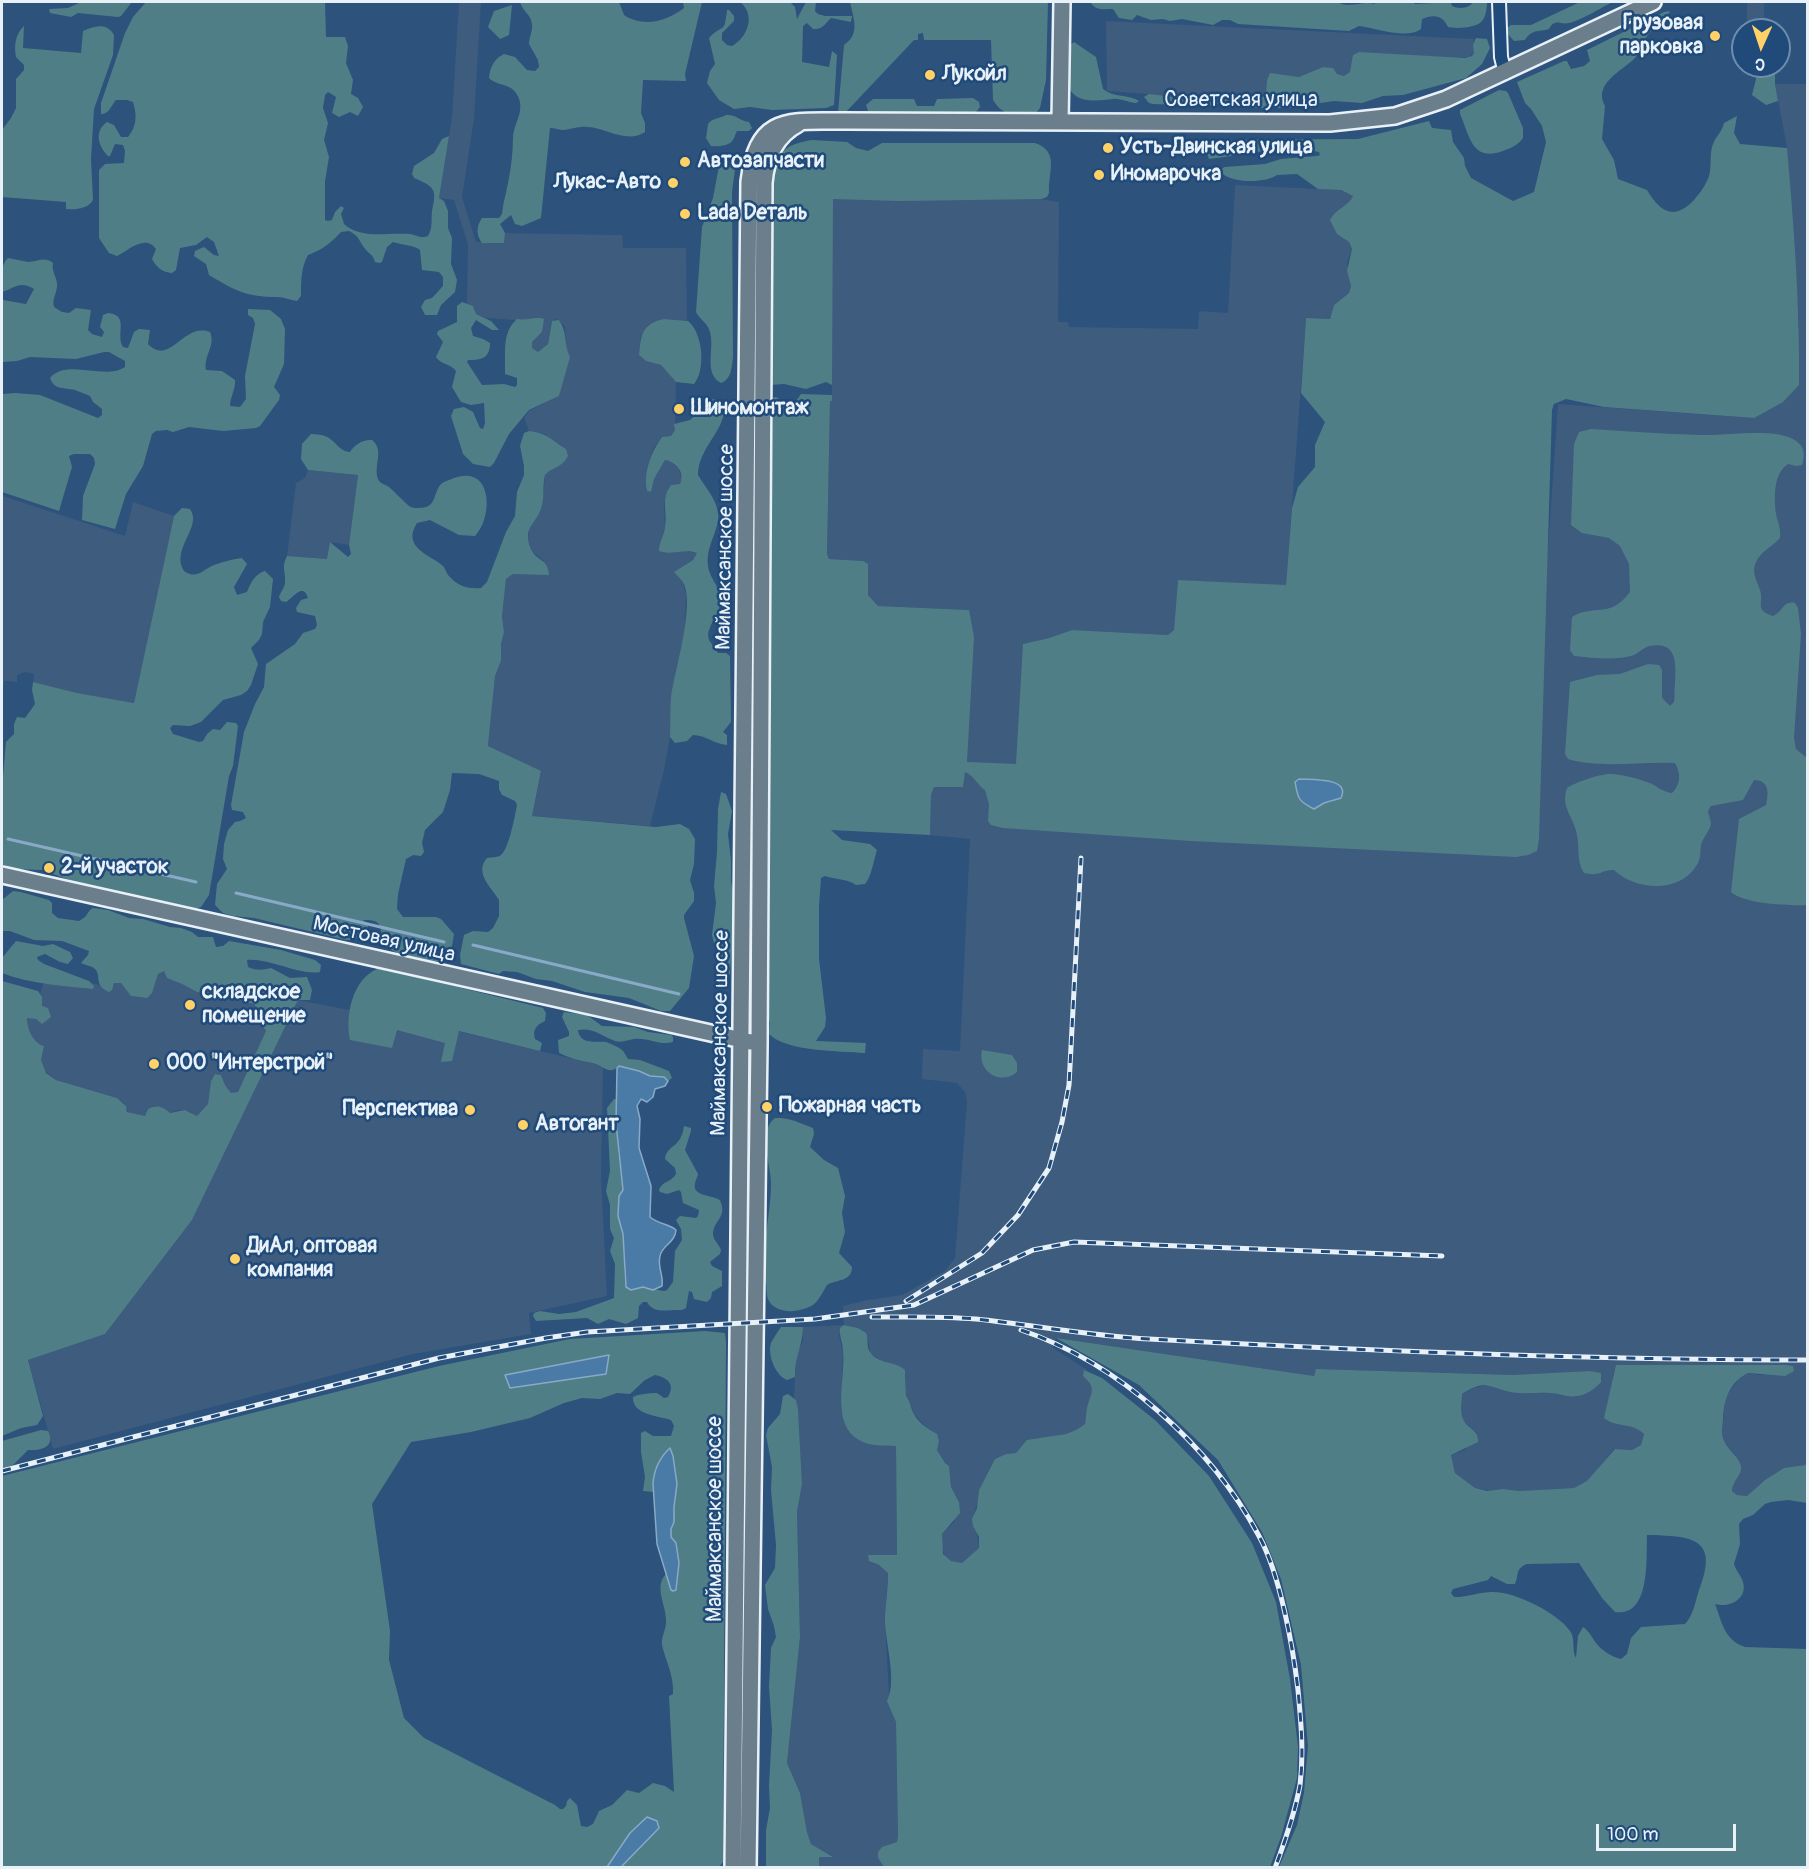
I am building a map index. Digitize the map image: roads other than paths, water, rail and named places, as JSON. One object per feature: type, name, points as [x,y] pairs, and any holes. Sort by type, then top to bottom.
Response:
[{"type":"main road","points":[[1060,121],[1062,2]]},
{"type":"main road","name":"Советская улица","points":[[803,122],[1330,123],[1395,116],[1446,99],[1505,73],[1653,2]]},
{"type":"main road","name":"Маймаксанское шоссе","points":[[733,1868],[749,183],[754,158],[769,130],[778,125],[803,122]]},
{"type":"main road","name":"Маймаксанское шоссе","points":[[748,1868],[759,1044],[764,183],[766,162],[777,141],[785,132],[803,122]]},
{"type":"main road","name":"Мостовая улица","points":[[2,875],[759,1044]]},
{"type":"street","points":[[1499,2],[1501,57],[1505,73]]},
{"type":"waterway","points":[[8,839],[196,882]]},
{"type":"waterway","points":[[236,893],[444,942]]},
{"type":"waterway","points":[[473,945],[679,994]]},
{"type":"railway","points":[[906,1301],[982,1253],[1018,1215],[1049,1168],[1062,1122],[1069,1085],[1081,858]]},
{"type":"railway","points":[[2,1471],[439,1358],[546,1338],[587,1332],[815,1319],[914,1305],[1033,1250],[1074,1242],[1442,1256]]},
{"type":"railway","points":[[872,1317],[963,1318],[1127,1338],[1313,1347],[1561,1357],[1808,1360]]},
{"type":"railway","points":[[1021,1330],[1093,1363],[1127,1386],[1159,1412],[1215,1470],[1259,1536],[1273,1570],[1289,1632],[1298,1690],[1302,1738],[1298,1795],[1275,1868]]},
{"type":"place","name":"Грузовая парковка","points":[[1715,36]]},
{"type":"place","name":"Лукойл","points":[[930,75]]},
{"type":"place","name":"Усть-Двинская улица","points":[[1108,148]]},
{"type":"place","name":"Автозапчасти","points":[[685,162]]},
{"type":"place","name":"Иномарочка","points":[[1099,175]]},
{"type":"place","name":"Лукас-Авто","points":[[673,183]]},
{"type":"place","name":"Lada Dеталь","points":[[685,214]]},
{"type":"place","name":"Шиномонтаж","points":[[679,409]]},
{"type":"place","name":"2-й участок","points":[[49,868]]},
{"type":"place","name":"складское помещение","points":[[190,1005]]},
{"type":"place","name":"ООО \"Интерстрой\"","points":[[154,1064]]},
{"type":"place","name":"Пожарная часть","points":[[767,1107]]},
{"type":"place","name":"Перспектива","points":[[470,1110]]},
{"type":"place","name":"Автогант","points":[[523,1125]]},
{"type":"place","name":"ДиАл, оптовая компания","points":[[235,1259]]}]
